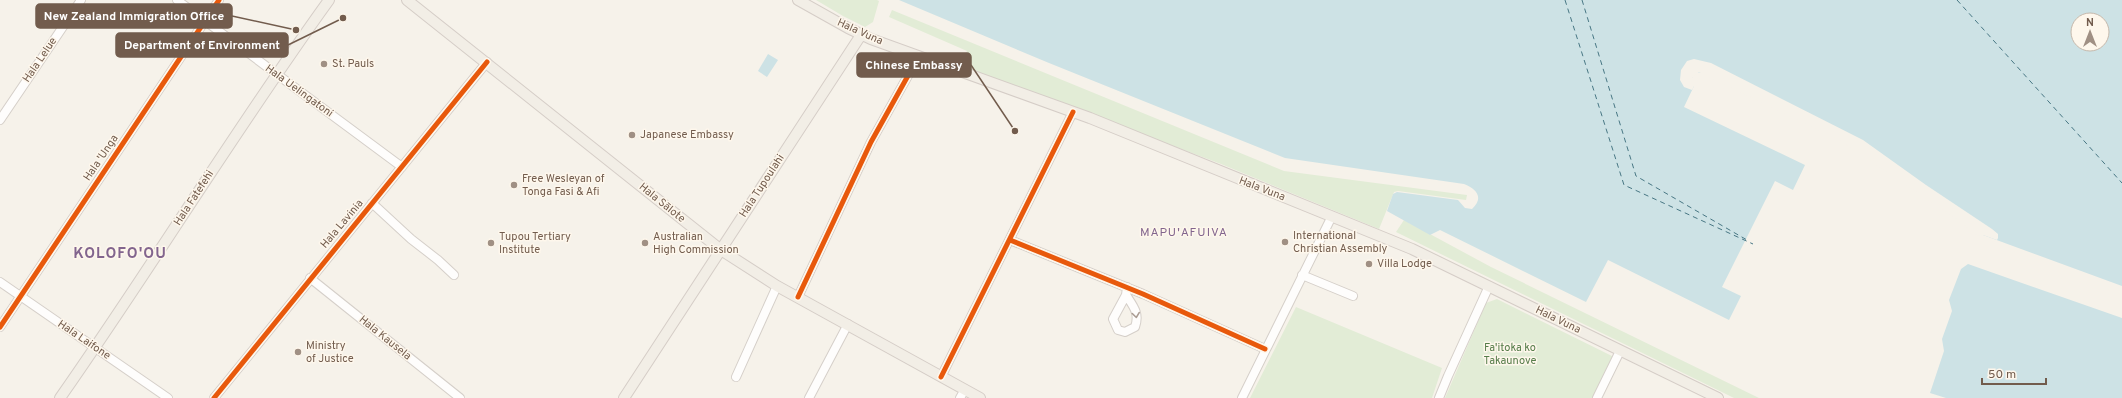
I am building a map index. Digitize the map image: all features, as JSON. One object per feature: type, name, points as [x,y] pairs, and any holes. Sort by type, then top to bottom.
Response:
[{"type":"main road","name":"Hala Fatefehi","points":[[60,398],[96,347],[275,74],[329,0]]},
{"type":"main road","name":"Hala Sālote","points":[[407,0],[487,62],[721,250],[777,286],[848,324],[941,377],[962,394],[980,398]]},
{"type":"main road","name":"Hala Vuna","points":[[798,0],[861,35],[1073,112],[1412,249],[1718,398]]},
{"type":"main road","name":"Hala Tupoulahi","points":[[624,398],[861,35]]},
{"type":"street","name":"Hala Lelue","points":[[0,120],[81,0]]},
{"type":"street","name":"Hala Uelingatoni","points":[[177,0],[402,167]]},
{"type":"street","name":"Hala 'Unga","points":[[0,327],[220,0]]},
{"type":"street","points":[[798,297],[872,142],[919,56]]},
{"type":"street","name":"Hala Lavinia","points":[[214,398],[487,62]]},
{"type":"street","points":[[941,377],[1073,112]]},
{"type":"street","points":[[372,203],[411,239],[454,275]]},
{"type":"street","points":[[1242,398],[1332,216]]},
{"type":"street","points":[[1010,240],[1126,291],[1265,349]]},
{"type":"street","points":[[1302,275],[1353,296]]},
{"type":"street","name":"Hala Kausela","points":[[310,278],[460,398]]},
{"type":"street","name":"Hala Laifone","points":[[0,282],[168,398]]},
{"type":"street","points":[[736,377],[777,286]]},
{"type":"street","points":[[1440,398],[1448,376],[1489,286]]},
{"type":"street","points":[[809,398],[848,324]]},
{"type":"street","points":[[1597,398],[1620,351]]},
{"type":"green space","points":[[816,0],[879,1],[873,22],[865,27]]},
{"type":"green space","points":[[892,10],[1284,171],[1467,195],[1466,200],[1398,191],[1394,192],[1379,229],[1221,164],[962,66],[967,51],[889,17]]},
{"type":"green space","points":[[1404,220],[1491,267],[1759,398],[1734,398],[1396,232]]},
{"type":"green space","name":"Fa'itoka ko Takaunove","points":[[1497,299],[1614,357],[1594,398],[1445,398],[1486,303]]},
{"type":"green space","points":[[1296,307],[1442,368],[1432,398],[1250,398]]},
{"type":"shaded area","points":[[899,0],[2122,0],[2122,286],[1983,235],[1840,139],[1704,72],[1694,73],[1690,83],[1694,86],[1684,107],[1805,165],[1793,190],[1775,181],[1722,287],[1741,296],[1729,320],[1608,260],[1586,302],[1440,230],[1430,235],[1387,211],[1393,194],[1397,192],[1458,200],[1465,208],[1472,209],[1478,201],[1477,194],[1472,188],[1464,184],[1285,158],[1049,63]]},
{"type":"shaded area","points":[[768,54],[778,60],[767,77],[758,71]]},
{"type":"shaded area","points":[[1968,264],[2122,318],[2122,398],[1946,398],[1930,393],[1944,351],[1942,339],[1952,311],[1949,300],[1961,269]]},
{"type":"pier","points":[[1694,59],[1711,63],[1863,140],[1926,185],[1992,229],[1998,234],[1997,240],[1983,235],[1978,236],[1954,217],[1839,140],[1699,72],[1692,78],[1692,82],[1695,84],[1692,90],[1684,87],[1680,80],[1681,70],[1687,61]]},
{"type":"ferry route","points":[[1565,0],[1624,185],[1753,244]]},
{"type":"ferry route","points":[[1582,0],[1636,176],[1747,240]]},
{"type":"ferry route","points":[[1957,0],[2122,183]]},
{"type":"cycle path","points":[[0,327],[219,0]]},
{"type":"cycle path","points":[[798,297],[871,142],[919,56]]},
{"type":"cycle path","points":[[214,398],[487,62]]},
{"type":"cycle path","points":[[941,377],[1073,112]]},
{"type":"cycle path","points":[[1010,240],[1143,294],[1265,349]]},
{"type":"place","name":"Department of Environment","points":[[343,18]]},
{"type":"place","name":"New Zealand Immigration Office","points":[[296,30]]},
{"type":"place","name":"St. Pauls","points":[[324,64]]},
{"type":"place","name":"Chinese Embassy","points":[[1015,131]]},
{"type":"place","name":"Japanese Embassy","points":[[632,135]]},
{"type":"place","name":"Free Wesleyan of Tonga Fasi & Afi","points":[[514,185]]},
{"type":"place","name":"International Christian Assembly","points":[[1285,242]]},
{"type":"place","name":"Tupou Tertiary Institute","points":[[491,243]]},
{"type":"place","name":"Australian High Commission","points":[[645,243]]},
{"type":"place","name":"Villa Lodge","points":[[1369,264]]},
{"type":"place","name":"Ministry of Justice","points":[[298,352]]},
{"type":"district","name":"MAPU'AFUIVA","points":[[1184,233]]},
{"type":"district","name":"KOLOFO'OU","points":[[120,254]]}]
